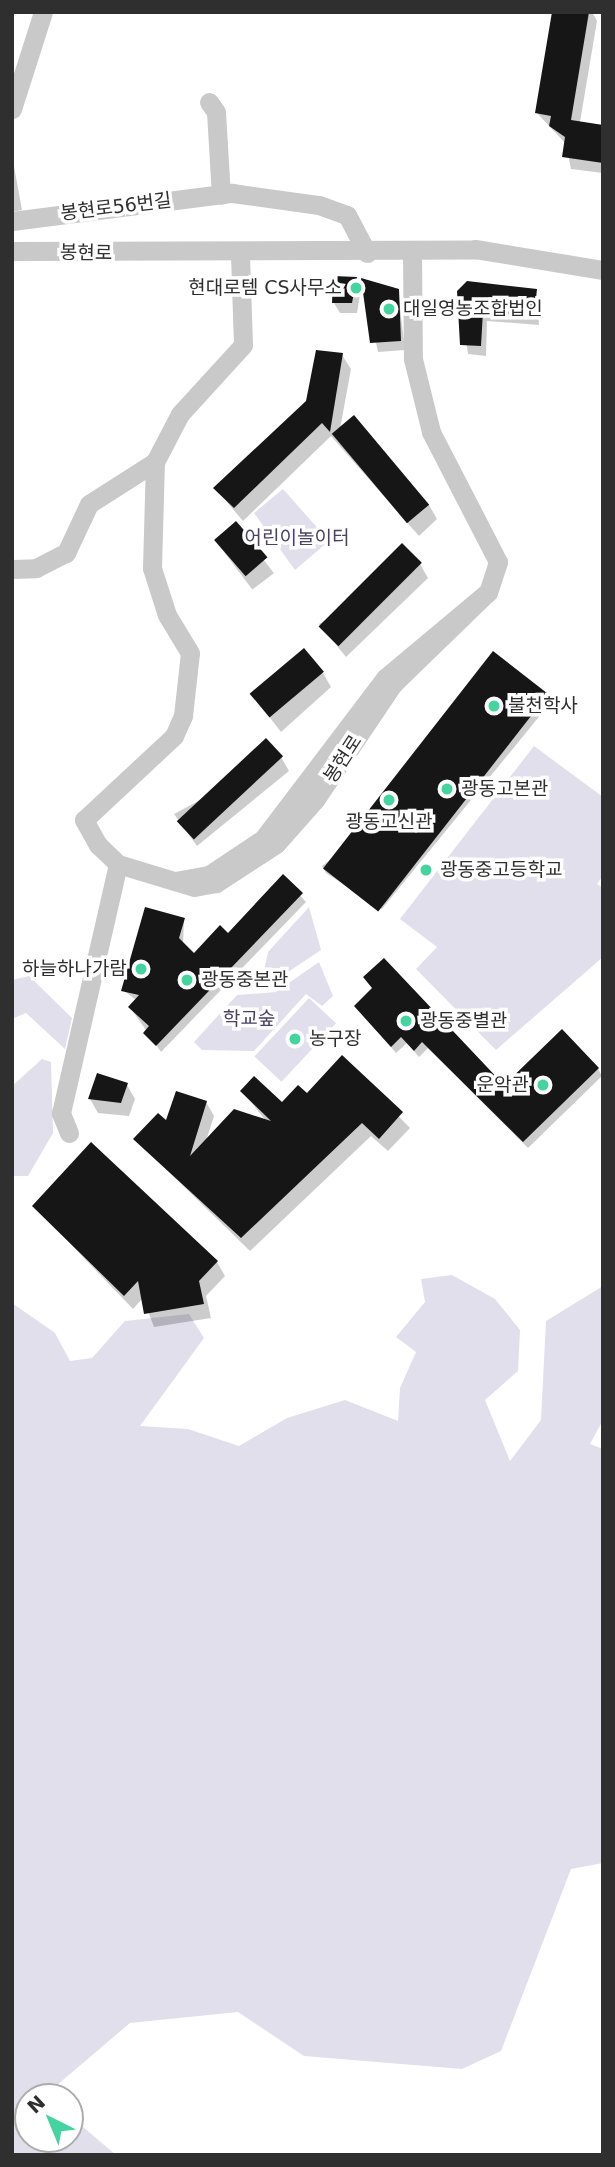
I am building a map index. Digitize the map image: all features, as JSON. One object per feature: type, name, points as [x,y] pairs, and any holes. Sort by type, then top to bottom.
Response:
[{"type":"street","points":[[12,109],[43,12]]},
{"type":"street","points":[[209,102],[216,111],[220,195]]},
{"type":"street","name":"봉현로56번길","points":[[12,222],[220,195],[319,205],[347,215],[368,253]]},
{"type":"street","name":"봉현로","points":[[12,251],[240,254],[475,249],[603,270]]},
{"type":"street","name":"봉현로","points":[[155,462],[152,568],[167,615],[190,653],[183,716],[174,736],[84,820],[99,845],[118,864],[194,887],[216,883],[276,844],[316,800],[393,684],[488,592],[498,562],[431,432],[412,359],[412,252]]},
{"type":"street","points":[[12,569],[36,568],[66,553],[89,504],[155,462],[180,414],[243,345],[240,254]]},
{"type":"street","points":[[69,1133],[61,1113],[118,864]]},
{"type":"green space","name":"어린이놀이터","points":[[283,489],[329,541],[295,570],[254,513]]},
{"type":"green space","points":[[534,746],[603,797],[603,876],[597,884],[603,888],[603,957],[496,1050],[416,969],[437,947],[400,919]]},
{"type":"green space","name":"학교숲","points":[[309,907],[321,950],[288,972],[264,971],[268,952]]},
{"type":"green space","name":"학교숲","points":[[319,962],[333,996],[322,1006],[306,994],[254,1051],[202,1050],[194,1042],[237,995],[276,992]]},
{"type":"green space","points":[[29,976],[72,1018],[65,1049],[26,1013],[12,1019],[12,980]]},
{"type":"green space","name":"농구장","points":[[309,998],[336,1023],[282,1082],[254,1057]]},
{"type":"green space","points":[[42,1059],[51,1062],[53,1133],[28,1176],[12,1176],[12,1086]]},
{"type":"green space","points":[[452,1275],[495,1299],[520,1330],[518,1371],[485,1400],[510,1461],[541,1420],[546,1321],[603,1286],[603,1420],[590,1444],[603,1449],[603,1863],[571,1869],[501,2051],[462,2069],[304,2056],[238,2012],[130,2023],[59,2083],[14,2083],[14,2153],[84,2153],[84,2128],[116,2155],[12,2155],[12,1303],[55,1333],[70,1361],[92,1358],[125,1321],[189,1314],[204,1338],[140,1426],[188,1429],[239,1446],[287,1418],[345,1400],[398,1421],[400,1388],[416,1352],[396,1337],[425,1302],[421,1279]]},
{"type":"building","points":[[552,12],[589,12],[571,120],[603,125],[603,163],[562,157],[565,137],[549,126],[551,116],[535,113]]},
{"type":"building","points":[[333,276],[357,277],[352,303],[332,303]]},
{"type":"building","name":"대일영농조합법인","points":[[361,278],[399,289],[401,341],[370,343]]},
{"type":"building","points":[[467,281],[537,289],[534,316],[483,311],[481,346],[460,345],[457,291]]},
{"type":"building","points":[[316,350],[343,353],[330,432],[322,423],[234,508],[213,488],[306,401]]},
{"type":"building","points":[[354,415],[429,505],[407,523],[332,434]]},
{"type":"building","points":[[236,521],[267,557],[246,576],[214,540]]},
{"type":"building","points":[[402,543],[422,563],[338,646],[319,626]]},
{"type":"building","points":[[304,648],[324,672],[270,717],[250,694]]},
{"type":"building","points":[[493,651],[548,694],[378,912],[323,868]]},
{"type":"building","points":[[266,738],[283,756],[194,839],[177,821]]},
{"type":"building","name":"광동중본관","points":[[283,874],[303,893],[156,1046],[143,1033],[149,1026],[128,1007],[139,995],[121,991],[145,907],[185,918],[179,938],[194,953],[220,925],[228,933]]},
{"type":"building","points":[[384,958],[504,1085],[562,1029],[599,1068],[523,1142],[422,1042],[414,1051],[401,1037],[391,1047],[354,1006],[372,988],[363,977]]},
{"type":"building","points":[[342,1055],[403,1112],[379,1139],[362,1123],[241,1238],[133,1139],[158,1113],[166,1120],[176,1091],[207,1101],[190,1156],[234,1109],[271,1121],[240,1091],[254,1076],[282,1102],[298,1085],[307,1093]]},
{"type":"building","points":[[97,1073],[128,1083],[121,1103],[88,1099]]},
{"type":"building","points":[[91,1142],[218,1261],[199,1281],[204,1304],[144,1314],[138,1281],[124,1296],[32,1206]]},
{"type":"place","name":"현대로템 CS사무소","points":[[356,288]]},
{"type":"place","name":"대일영농조합법인","points":[[389,309]]},
{"type":"place","name":"불천학사","points":[[494,706]]},
{"type":"place","name":"광동고본관","points":[[447,789]]},
{"type":"place","name":"광동고신관","points":[[389,800]]},
{"type":"place","name":"광동중고등학교","points":[[426,870]]},
{"type":"place","name":"하늘하나가람","points":[[141,969]]},
{"type":"place","name":"광동중본관","points":[[187,980]]},
{"type":"place","name":"광동중별관","points":[[406,1021]]},
{"type":"place","name":"농구장","points":[[295,1039]]},
{"type":"place","name":"운악관","points":[[543,1085]]}]
